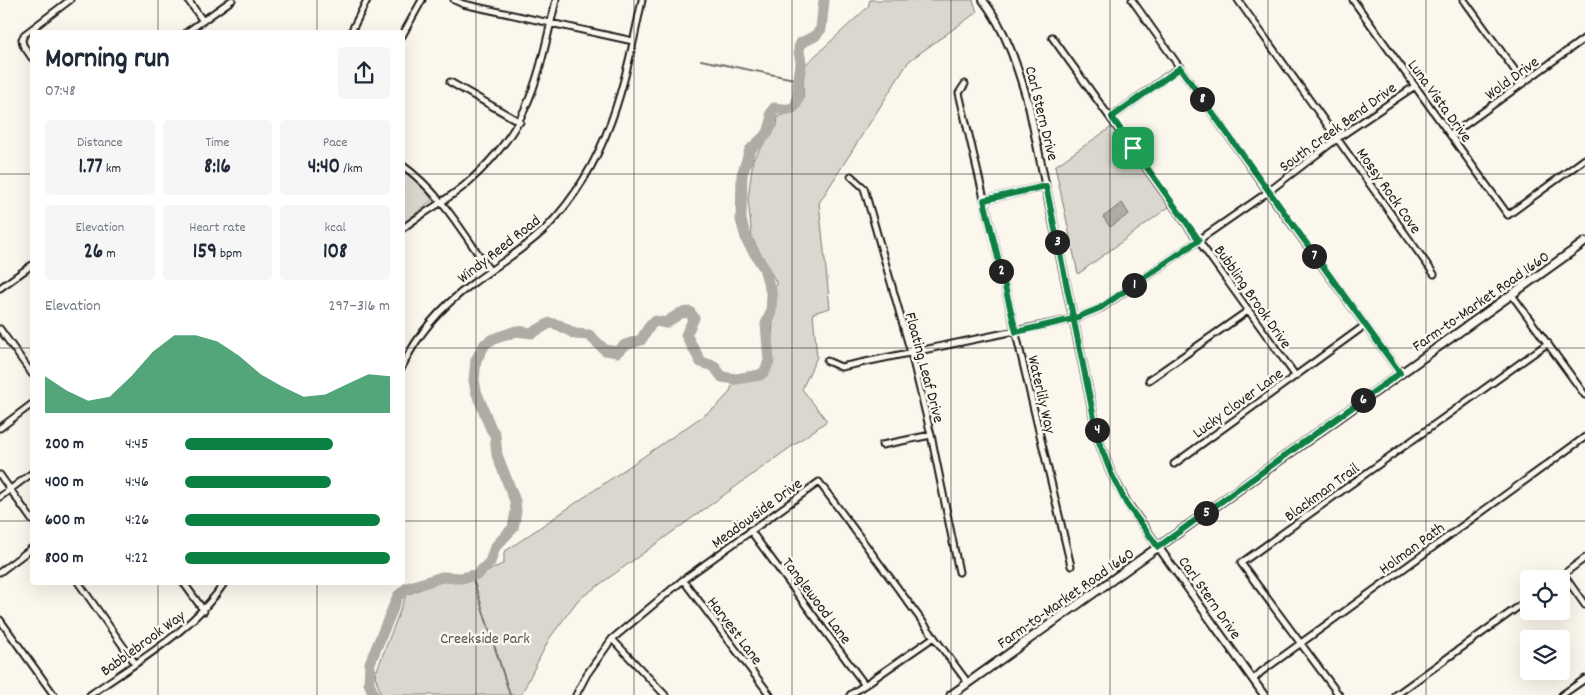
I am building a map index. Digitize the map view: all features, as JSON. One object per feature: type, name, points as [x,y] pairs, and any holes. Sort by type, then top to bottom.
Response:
[{"type":"main road","name":"Farm-to-Market Road 1660","points":[[951,695],[1585,242]]},
{"type":"street","points":[[30,30],[70,0]]},
{"type":"street","points":[[188,0],[203,21]]},
{"type":"street","points":[[190,30],[232,0]]},
{"type":"street","points":[[352,30],[366,0]]},
{"type":"street","points":[[405,31],[422,0]]},
{"type":"street","points":[[454,0],[633,41]]},
{"type":"street","points":[[405,227],[463,186],[489,162],[511,137],[520,122],[539,73],[556,0]]},
{"type":"street","name":"Windy Reed Road","points":[[405,362],[425,328],[441,310],[547,226],[564,206],[590,169],[608,134],[621,99],[642,0]]},
{"type":"street","name":"Carl Stern Drive","points":[[983,0],[1006,38],[1019,70],[1046,186],[1099,442],[1111,473],[1126,503],[1264,695]]},
{"type":"street","points":[[1132,0],[1364,326],[1400,373]]},
{"type":"street","name":"Mossy Rock Cove","points":[[1238,0],[1434,274]]},
{"type":"street","name":"Luna Vista Drive","points":[[1353,0],[1508,215],[1585,159]]},
{"type":"street","points":[[1464,0],[1524,82]]},
{"type":"street","points":[[30,30],[22,39],[23,45],[30,55]]},
{"type":"street","name":"Bubbling Brook Drive","points":[[1052,36],[1112,117],[1295,375]]},
{"type":"street","name":"Wold Drive","points":[[1451,135],[1585,38]]},
{"type":"street","points":[[1112,117],[1180,68]]},
{"type":"street","points":[[450,82],[520,122]]},
{"type":"street","name":"Waterlily Way","points":[[966,84],[960,93],[1071,566]]},
{"type":"street","name":"South Creek Bend Drive","points":[[827,361],[841,367],[1016,332],[1073,319],[1100,308],[1268,192],[1338,138],[1415,86]]},
{"type":"street","points":[[405,167],[424,182],[442,201],[490,272]]},
{"type":"street","name":"Floating Leaf Drive","points":[[851,176],[864,188],[911,353],[931,435],[959,572]]},
{"type":"street","points":[[984,200],[1046,186]]},
{"type":"street","points":[[0,288],[30,266]]},
{"type":"street","points":[[1512,294],[1585,396]]},
{"type":"street","points":[[1149,380],[1249,310]]},
{"type":"street","name":"Lucky Clover Lane","points":[[1174,464],[1364,326]]},
{"type":"street","points":[[0,329],[30,371]]},
{"type":"street","name":"Blackman Trail","points":[[1339,695],[1242,563],[1548,343]]},
{"type":"street","points":[[0,428],[30,406]]},
{"type":"street","points":[[882,445],[931,435]]},
{"type":"street","name":"Holman Path","points":[[1253,680],[1261,672],[1585,437]]},
{"type":"street","points":[[0,475],[30,517]]},
{"type":"street","points":[[0,497],[30,475]]},
{"type":"street","name":"Meadowside Drive","points":[[576,695],[587,674],[612,639],[683,580],[819,482],[968,683]]},
{"type":"street","name":"Tanglewood Lane","points":[[750,530],[865,685]]},
{"type":"street","points":[[0,572],[30,550]]},
{"type":"street","points":[[1568,570],[1585,558]]},
{"type":"street","name":"Harvest Lane","points":[[683,580],[770,695]]},
{"type":"street","points":[[1570,584],[1585,605]]},
{"type":"street","points":[[80,585],[135,663]]},
{"type":"street","points":[[185,585],[204,611]]},
{"type":"street","name":"Babblebrook Way","points":[[90,695],[204,611],[223,585]]},
{"type":"street","points":[[1396,695],[1520,605]]},
{"type":"street","points":[[0,620],[54,695]]},
{"type":"street","points":[[850,695],[934,637]]},
{"type":"street","points":[[612,639],[665,695]]},
{"type":"street","points":[[1562,695],[1585,679]]},
{"type":"green space","name":"Creekside Park","points":[[870,0],[973,0],[977,12],[909,61],[819,203],[830,308],[813,313],[817,357],[802,389],[827,421],[578,600],[549,639],[521,695],[381,695],[375,675],[406,595],[442,581],[468,582],[504,563],[504,552],[716,407],[729,393],[733,384],[769,374],[776,282],[752,238],[748,199],[753,159],[777,126],[778,116],[796,112],[803,100],[804,66],[868,7]]},
{"type":"green space","points":[[1113,126],[1170,206],[1078,274],[1055,166]]},
{"type":"green space","points":[[405,173],[423,187],[432,200],[405,222]]},
{"type":"shaded area","points":[[1122,203],[1129,214],[1110,227],[1103,217]]},
{"type":"waterway","points":[[374,695],[369,683],[370,663],[398,596],[407,588],[442,577],[461,578],[478,574],[490,562],[495,547],[513,528],[516,511],[515,501],[497,455],[495,434],[491,429],[476,391],[474,380],[476,360],[485,344],[516,331],[532,333],[550,323],[559,325],[575,334],[589,335],[605,350],[617,352],[625,345],[641,340],[651,324],[656,321],[665,323],[681,313],[690,312],[694,318],[686,335],[701,362],[714,366],[722,377],[736,379],[760,375],[765,371],[769,361],[766,324],[771,312],[772,296],[764,268],[747,241],[741,220],[742,175],[750,150],[768,133],[772,120],[771,113],[774,108],[788,109],[797,103],[801,65],[799,48],[801,43],[815,36],[821,29],[824,0]]},
{"type":"waterway","points":[[701,60],[799,80]]},
{"type":"waterway","points":[[472,576],[510,695]]},
{"type":"route","points":[[1133,148],[1112,117],[1180,68],[1364,326],[1400,373],[1158,547],[1126,503],[1111,473],[1099,442],[1073,319],[1046,186],[984,200],[1016,332],[1073,319],[1100,308],[1199,240],[1133,148]]}]
